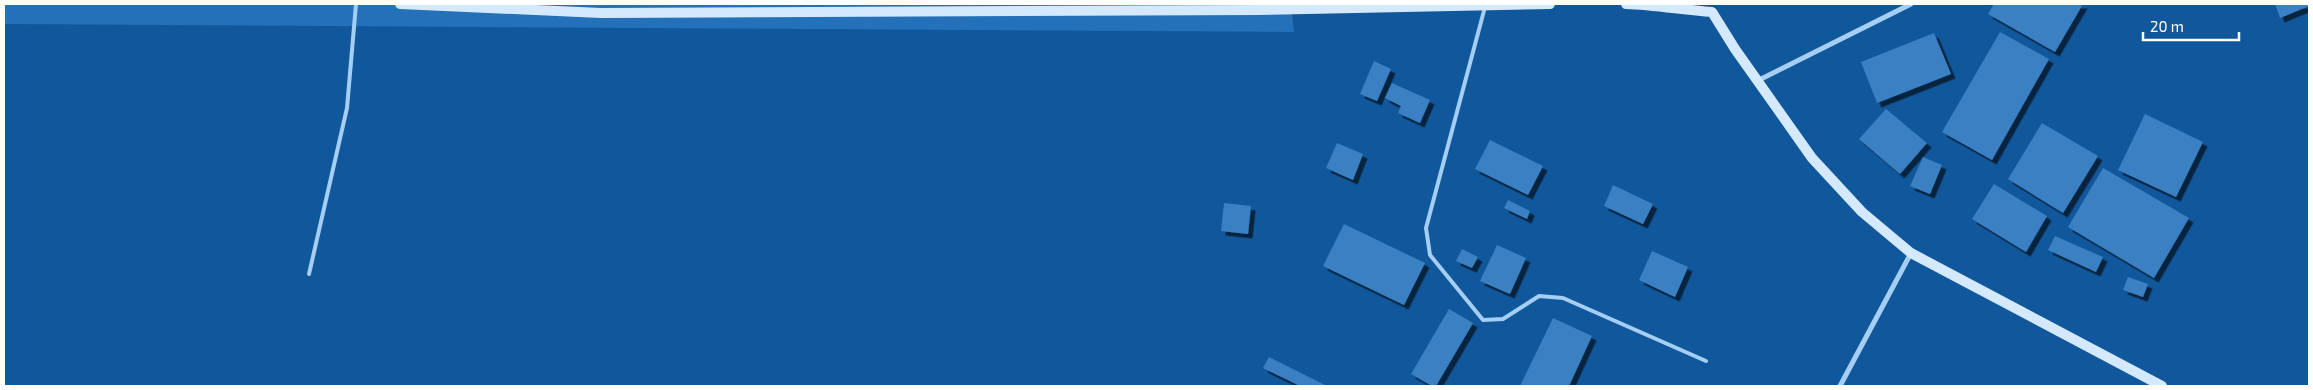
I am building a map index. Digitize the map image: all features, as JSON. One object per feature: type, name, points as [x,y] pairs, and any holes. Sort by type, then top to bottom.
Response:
[{"type":"street","points":[[400,4],[600,13],[1258,10],[1550,4]]},
{"type":"street","points":[[1626,4],[1660,5],[1686,10],[1711,8],[1812,158],[1862,212],[1911,253],[2162,386]]},
{"type":"street","points":[[1759,80],[1910,4]]},
{"type":"street","points":[[1840,386],[1911,253]]},
{"type":"lane","points":[[309,274],[347,108],[356,4]]},
{"type":"lane","points":[[1486,5],[1426,228],[1430,255],[1483,320],[1503,319],[1539,296],[1563,298],[1706,361]]},
{"type":"shaded area","points":[[4,4],[1291,4],[1294,32],[4,24]]},
{"type":"building","points":[[1994,4],[2083,4],[2055,52],[1988,14]]},
{"type":"building","points":[[2275,4],[2309,4],[2309,6],[2280,18]]},
{"type":"building","points":[[2000,32],[2049,59],[1992,160],[1942,132]]},
{"type":"building","points":[[1934,33],[1951,74],[1877,103],[1861,62]]},
{"type":"building","points":[[1374,61],[1391,69],[1377,101],[1360,94]]},
{"type":"building","points":[[1392,83],[1430,100],[1420,123],[1398,113],[1401,106],[1385,98]]},
{"type":"building","points":[[1886,109],[1927,143],[1900,174],[1859,139]]},
{"type":"building","points":[[2145,114],[2203,142],[2176,197],[2118,170]]},
{"type":"building","points":[[2042,123],[2098,156],[2063,213],[2008,179]]},
{"type":"building","points":[[1490,140],[1543,166],[1528,195],[1475,169]]},
{"type":"building","points":[[1337,143],[1363,154],[1353,180],[1326,168]]},
{"type":"building","points":[[1923,157],[1942,165],[1930,194],[1910,186]]},
{"type":"building","points":[[2103,168],[2189,218],[2154,278],[2068,227]]},
{"type":"building","points":[[1994,184],[2047,216],[2026,252],[1972,219]]},
{"type":"building","points":[[1613,185],[1653,204],[1643,224],[1604,206]]},
{"type":"building","points":[[1508,200],[1530,211],[1527,219],[1504,208]]},
{"type":"building","points":[[1224,203],[1251,206],[1248,234],[1221,231]]},
{"type":"building","points":[[1344,224],[1425,263],[1404,305],[1323,266]]},
{"type":"building","points":[[2055,236],[2103,257],[2096,272],[2048,250]]},
{"type":"building","points":[[1497,245],[1526,258],[1510,294],[1480,281]]},
{"type":"building","points":[[1462,249],[1478,257],[1472,268],[1456,261]]},
{"type":"building","points":[[1652,251],[1688,267],[1675,297],[1639,280]]},
{"type":"building","points":[[2128,277],[2148,284],[2143,297],[2123,290]]},
{"type":"building","points":[[1449,309],[1473,323],[1436,386],[1432,386],[1411,374]]},
{"type":"building","points":[[1553,318],[1592,336],[1569,386],[1520,386]]},
{"type":"building","points":[[1269,357],[1325,386],[1300,386],[1263,368]]}]
